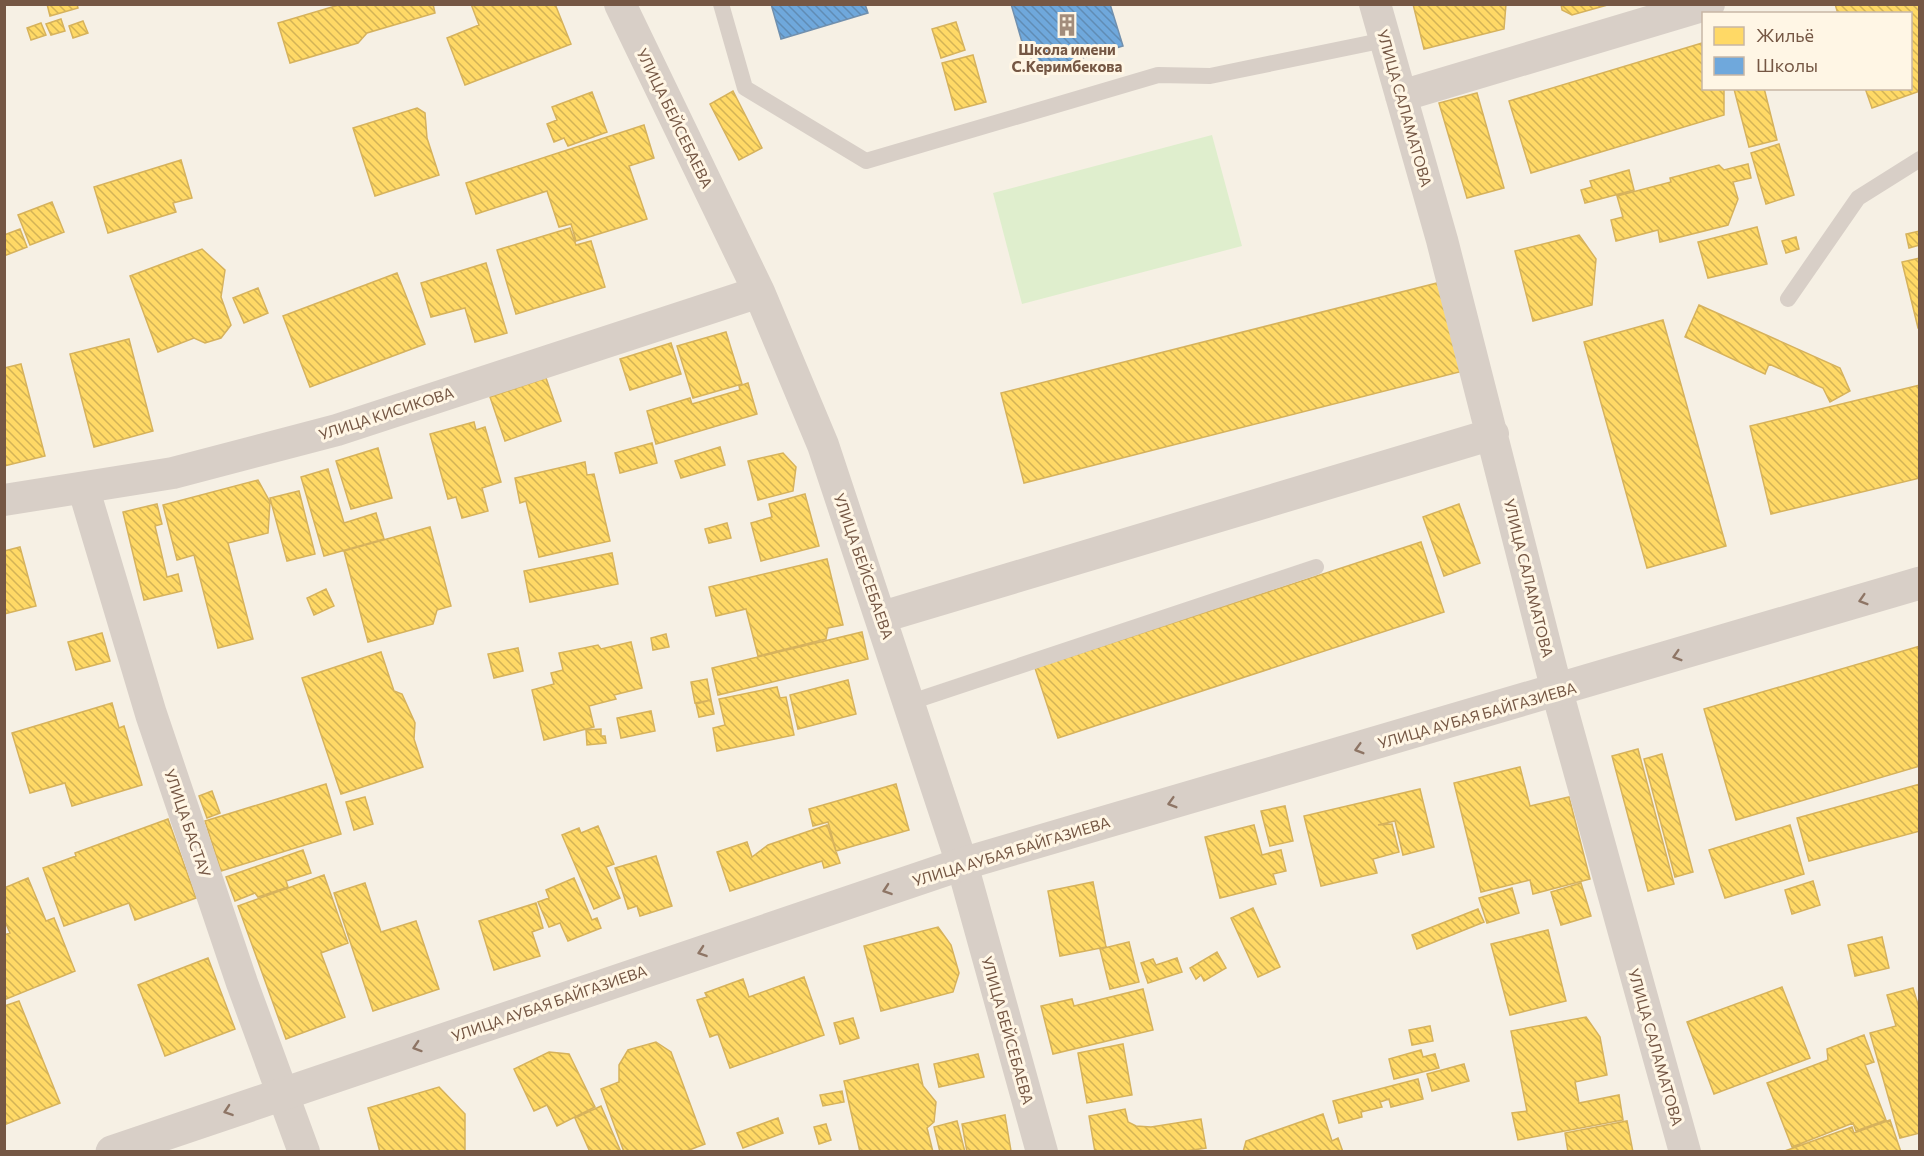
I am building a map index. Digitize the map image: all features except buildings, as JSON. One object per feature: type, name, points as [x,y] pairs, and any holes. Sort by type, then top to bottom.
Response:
[{"type":"main road","name":"УЛИЦА АУБАЯ БАЙГАЗИЕВА","points":[[112,1152],[962,864],[1557,692],[1920,583]]},
{"type":"street","name":"УЛИЦА БЕЙСЕБАЕВА","points":[[620,4],[759,292],[823,445],[882,617],[962,864],[1042,1152]]},
{"type":"street","name":"УЛИЦА САЛАМАТОВА","points":[[1375,4],[1493,434],[1557,692],[1685,1152]]},
{"type":"street","points":[[1401,96],[1708,4]]},
{"type":"street","name":"УЛИЦА КИСИКОВА","points":[[4,500],[84,490],[173,473],[337,430],[759,292]]},
{"type":"street","points":[[882,617],[1493,434]]},
{"type":"street","name":"УЛИЦА БАСТАУ","points":[[84,490],[151,714],[242,983],[284,1092],[304,1152]]},
{"type":"lane","points":[[721,4],[745,88],[866,161],[1158,75],[1210,76],[1385,40]]},
{"type":"lane","points":[[1788,299],[1858,198],[1920,159]]},
{"type":"lane","points":[[908,703],[1316,567]]},
{"type":"green space","points":[[1212,135],[1242,246],[1022,304],[993,193]]},
{"type":"place","name":"Школа имени С.Керимбекова","points":[[1067,25]]}]
